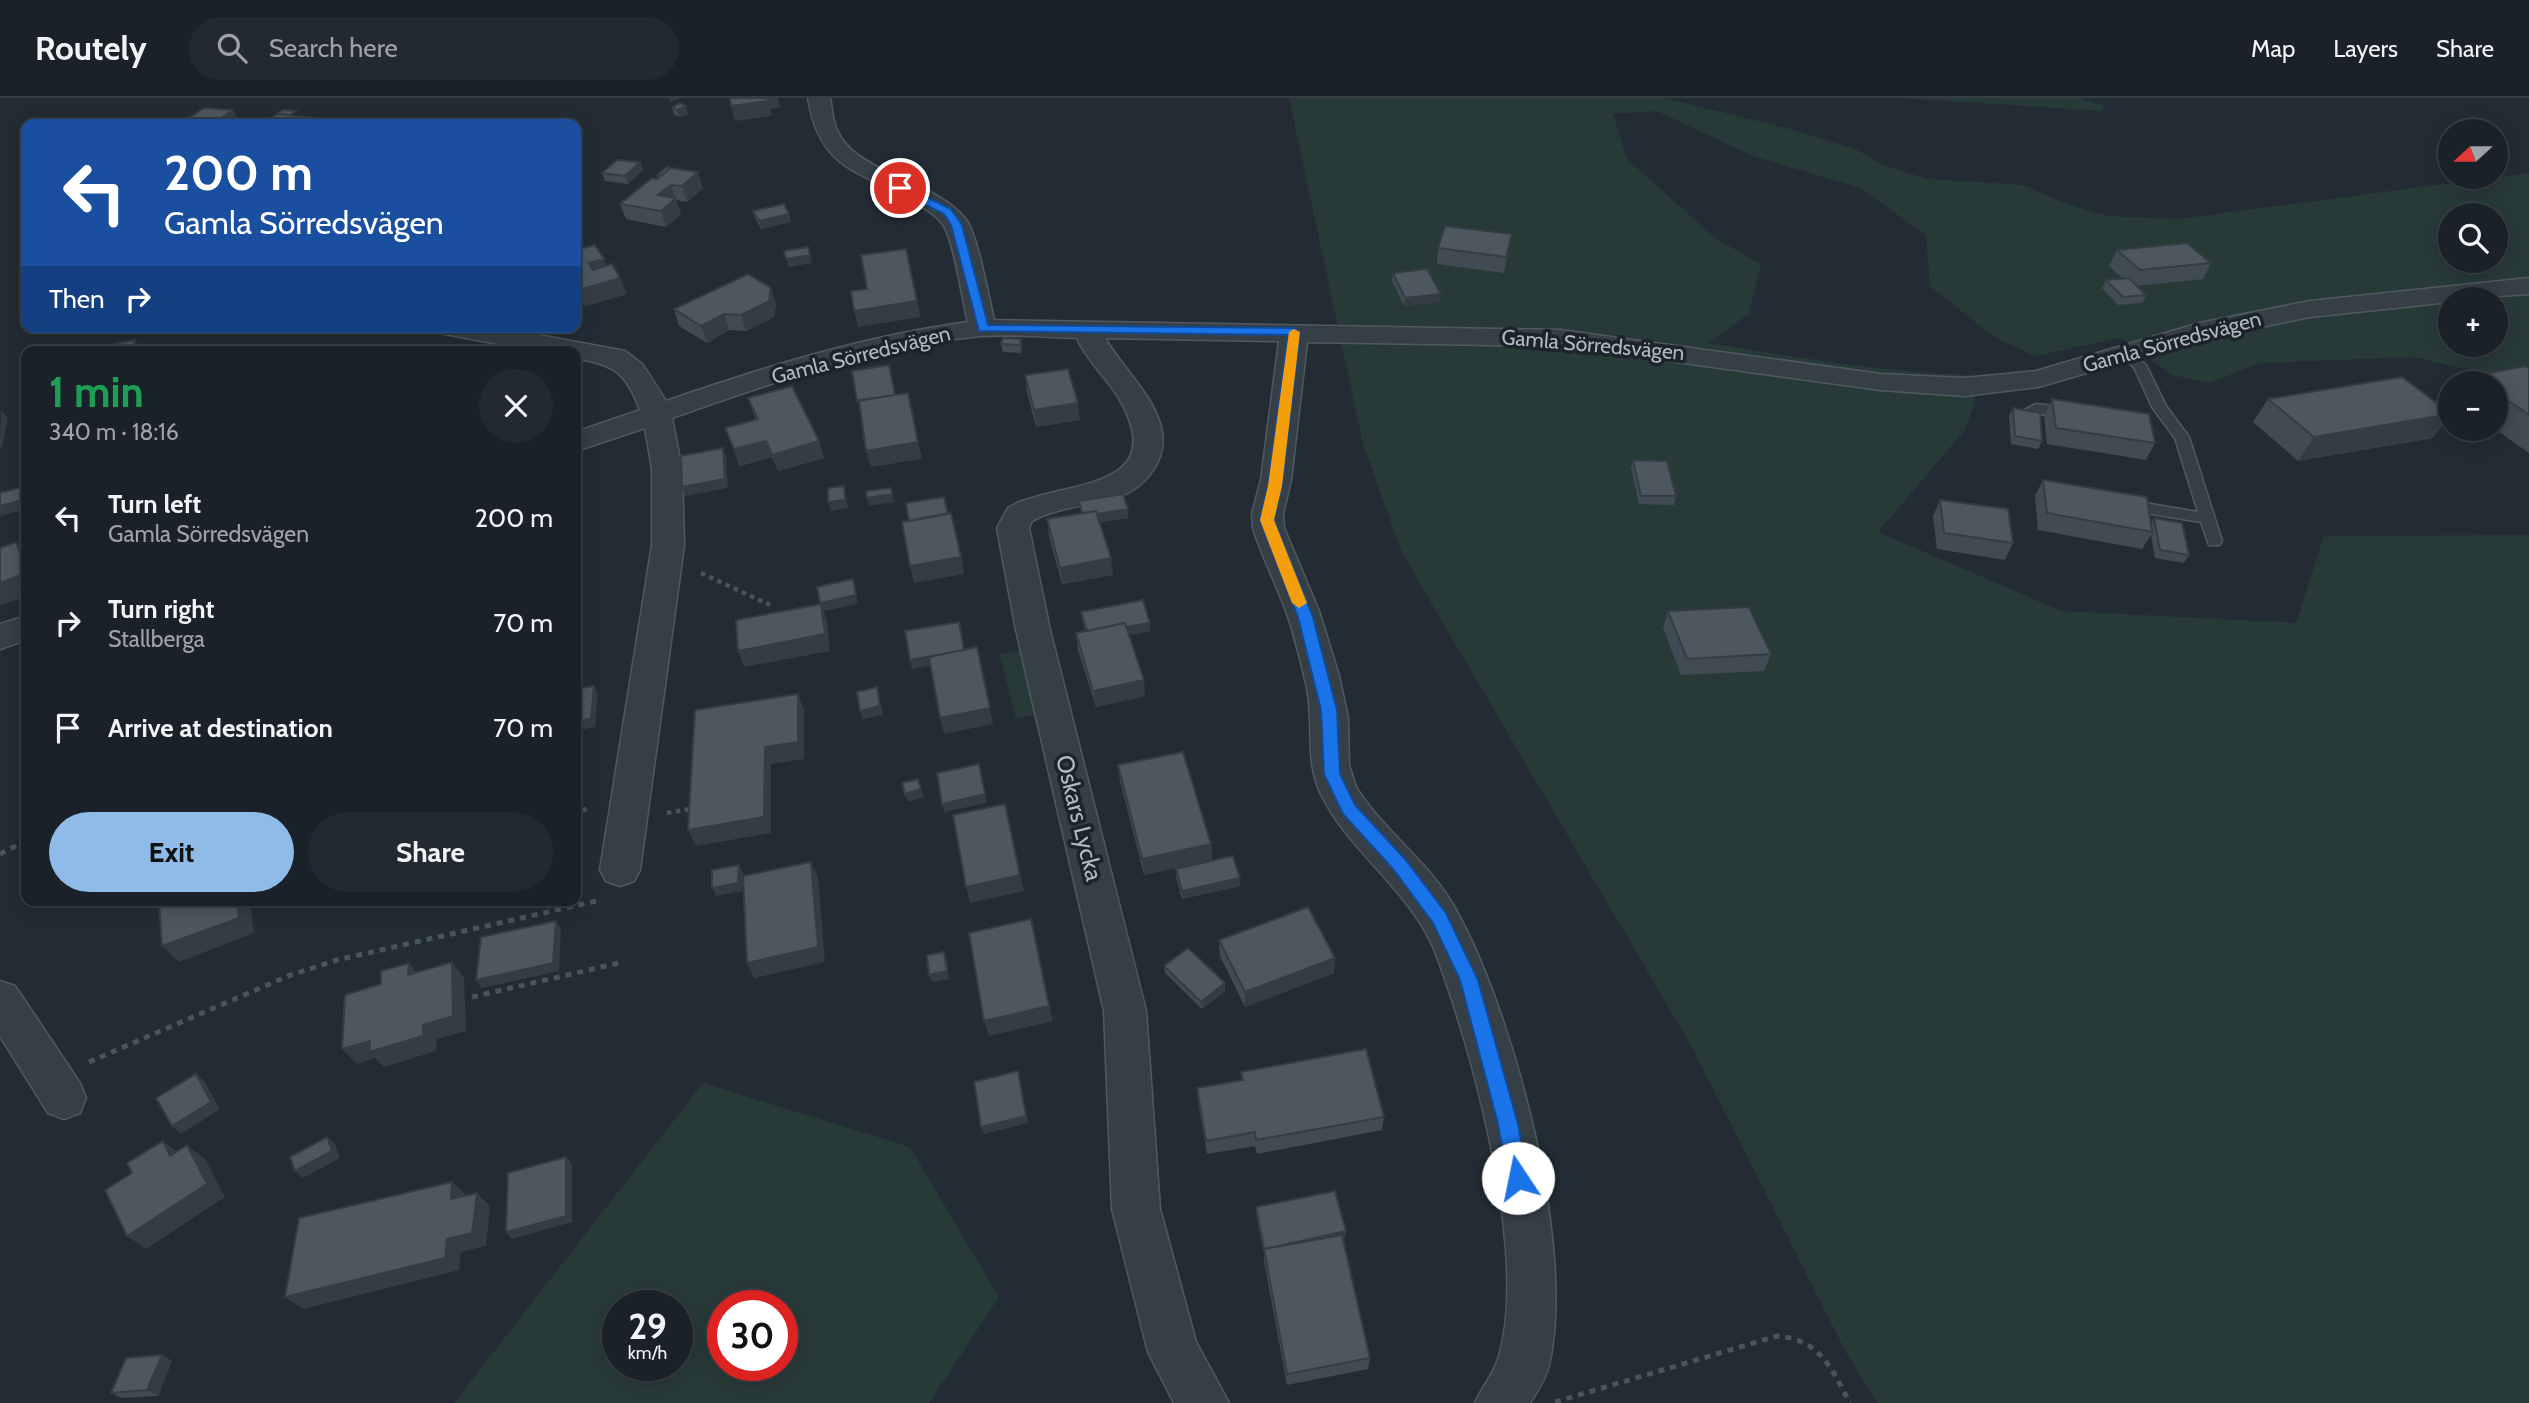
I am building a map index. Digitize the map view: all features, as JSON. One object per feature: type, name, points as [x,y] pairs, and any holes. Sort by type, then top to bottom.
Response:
[{"type":"street","points":[[819,98],[826,135],[860,167],[947,212],[957,225],[983,328]]},
{"type":"street","name":"Gamla Sörredsvägen","points":[[581,440],[654,413],[869,348],[941,332],[983,328],[1560,338],[1881,382],[1997,386],[2038,379],[2210,329],[2310,309],[2529,286]]},
{"type":"street","name":"Oskars Lycka","points":[[1090,329],[1091,340],[1135,400],[1145,419],[1149,441],[1148,457],[1134,475],[1118,486],[1044,503],[1019,515],[1013,528],[1018,565],[1125,1011],[1136,1209],[1173,1352],[1203,1403]]},
{"type":"street","points":[[1294,332],[1275,486],[1267,520],[1305,617],[1329,710],[1332,774],[1349,809],[1399,864],[1440,918],[1469,980],[1508,1124],[1528,1233],[1534,1298],[1527,1360],[1509,1396],[1501,1403]]},
{"type":"street","points":[[483,333],[554,346]]},
{"type":"street","points":[[581,351],[615,357],[637,372],[654,413],[667,463],[671,495],[667,558],[627,820],[614,884]]},
{"type":"street","points":[[0,637],[21,630]]},
{"type":"street","points":[[0,999],[58,1088]]},
{"type":"lane","points":[[2128,354],[2141,368],[2159,407],[2182,437],[2214,541]]},
{"type":"lane","points":[[2145,418],[2159,407]]},
{"type":"lane","points":[[2029,411],[2036,408],[2090,415]]},
{"type":"lane","points":[[2120,503],[2207,518]]},
{"type":"path","points":[[667,558],[770,605]]},
{"type":"path","points":[[627,820],[691,809],[691,797]]},
{"type":"path","points":[[0,854],[21,844]]},
{"type":"path","points":[[581,893],[614,884]]},
{"type":"path","points":[[58,1088],[288,976],[534,906]]},
{"type":"path","points":[[472,997],[619,963]]},
{"type":"path","points":[[1553,1403],[1777,1336],[1791,1336],[1806,1340],[1825,1359],[1850,1403]]},
{"type":"shaded area","points":[[1289,98],[1665,98],[1790,129],[1855,149],[1885,166],[1928,179],[2024,185],[2063,203],[2108,216],[2178,219],[2438,185],[2438,189],[2508,189],[2508,176],[2529,173],[2529,393],[2508,379],[2508,371],[2475,371],[2414,357],[2260,363],[2210,383],[2172,375],[2121,338],[2034,356],[1993,336],[1930,286],[1926,235],[1860,188],[1753,156],[1657,111],[1613,114],[1627,159],[1714,237],[1761,265],[1749,314],[1708,343],[1873,367],[1972,375],[1975,403],[1964,431],[1878,532],[2061,611],[2296,623],[2324,536],[2529,535],[2529,1403],[1877,1403],[1847,1354],[1692,1047],[1402,553],[1363,444]]},
{"type":"shaded area","points":[[1903,98],[2081,98],[2104,106],[2102,111]]},
{"type":"shaded area","points":[[1023,650],[1040,714],[1016,718],[1000,655]]},
{"type":"shaded area","points":[[703,1083],[910,1147],[999,1297],[929,1403],[454,1403]]},
{"type":"building","points":[[730,98],[767,98],[768,101],[731,106]]},
{"type":"building","points":[[680,103],[686,106],[677,110],[672,107]]},
{"type":"building","points":[[204,108],[233,110],[220,119],[188,119]]},
{"type":"building","points":[[283,110],[296,111],[290,115],[277,114]]},
{"type":"building","points":[[277,114],[324,119],[270,119]]},
{"type":"building","points":[[617,160],[640,162],[625,176],[602,173]]},
{"type":"building","points":[[667,167],[670,168],[661,176],[657,175]]},
{"type":"building","points":[[671,168],[698,172],[682,186],[671,185],[658,195],[676,198],[661,211],[620,204],[652,178],[657,179]]},
{"type":"building","points":[[784,204],[789,214],[759,221],[753,211]]},
{"type":"building","points":[[1445,226],[1512,234],[1506,257],[1438,248]]},
{"type":"building","points":[[2187,243],[2211,263],[2140,270],[2117,250]]},
{"type":"building","points":[[595,245],[604,259],[589,263],[593,270],[612,264],[620,278],[581,289],[581,249]]},
{"type":"building","points":[[808,247],[810,255],[786,259],[784,251]]},
{"type":"building","points":[[906,249],[917,301],[854,311],[851,291],[867,289],[861,255]]},
{"type":"building","points":[[1427,269],[1441,294],[1405,298],[1393,273]]},
{"type":"building","points":[[748,274],[771,288],[769,301],[741,315],[724,314],[701,326],[674,309]]},
{"type":"building","points":[[2129,278],[2146,295],[2123,297],[2106,280]]},
{"type":"building","points":[[1003,338],[1021,339],[1020,345],[1001,344]]},
{"type":"building","points":[[135,340],[134,346],[104,346]]},
{"type":"building","points":[[889,365],[895,395],[857,401],[852,371]]},
{"type":"building","points":[[2526,366],[2529,368],[2529,415],[2508,400],[2508,371],[2500,371]]},
{"type":"building","points":[[1068,369],[1078,403],[1034,410],[1025,375]]},
{"type":"building","points":[[2402,377],[2438,404],[2438,416],[2314,437],[2268,399]]},
{"type":"building","points":[[792,386],[819,441],[772,455],[766,441],[734,449],[725,428],[758,419],[748,398]]},
{"type":"building","points":[[908,393],[918,442],[866,451],[859,400]]},
{"type":"building","points":[[2052,399],[2149,414],[2155,443],[2056,428]]},
{"type":"building","points":[[2013,408],[2040,413],[2042,441],[2015,436]]},
{"type":"building","points":[[723,448],[725,479],[682,487],[681,456]]},
{"type":"building","points":[[1633,460],[1667,461],[1676,496],[1641,496]]},
{"type":"building","points":[[2043,480],[2147,497],[2152,532],[2047,513]]},
{"type":"building","points":[[844,486],[845,500],[828,502],[828,488]]},
{"type":"building","points":[[21,487],[21,500],[0,506],[0,493]]},
{"type":"building","points":[[891,488],[892,494],[867,498],[866,491]]},
{"type":"building","points":[[1123,494],[1128,509],[1097,514],[1096,511],[1082,513],[1079,501]]},
{"type":"building","points":[[944,497],[948,514],[909,521],[906,503]]},
{"type":"building","points":[[1940,500],[2008,509],[2013,543],[1944,533]]},
{"type":"building","points":[[1096,511],[1111,558],[1060,568],[1047,519]]},
{"type":"building","points":[[951,513],[961,557],[910,566],[902,522]]},
{"type":"building","points":[[2154,518],[2182,523],[2189,555],[2160,550]]},
{"type":"building","points":[[16,542],[21,558],[21,575],[0,583],[0,548]]},
{"type":"building","points":[[853,579],[856,595],[820,603],[817,587]]},
{"type":"building","points":[[1143,600],[1150,623],[1126,627],[1125,623],[1087,631],[1081,612]]},
{"type":"building","points":[[821,604],[825,634],[738,651],[736,620]]},
{"type":"building","points":[[1749,607],[1771,654],[1687,659],[1668,611]]},
{"type":"building","points":[[959,622],[964,650],[910,660],[905,631]]},
{"type":"building","points":[[1125,623],[1144,680],[1093,691],[1076,633]]},
{"type":"building","points":[[977,647],[990,708],[940,718],[929,657]]},
{"type":"building","points":[[594,686],[591,719],[581,720],[581,688]]},
{"type":"building","points":[[877,687],[880,706],[860,711],[857,692]]},
{"type":"building","points":[[798,694],[798,742],[765,747],[764,817],[688,830],[695,710]]},
{"type":"building","points":[[1183,752],[1211,844],[1142,859],[1118,765]]},
{"type":"building","points":[[979,764],[985,794],[942,804],[937,773]]},
{"type":"building","points":[[918,779],[921,789],[905,794],[902,783]]},
{"type":"building","points":[[1005,804],[1020,875],[966,887],[953,815]]},
{"type":"building","points":[[1233,856],[1240,878],[1182,891],[1176,869]]},
{"type":"building","points":[[811,862],[818,947],[747,963],[743,876]]},
{"type":"building","points":[[739,865],[738,883],[712,888],[712,870]]},
{"type":"building","points":[[159,906],[238,906],[239,918],[162,946]]},
{"type":"building","points":[[1308,907],[1335,958],[1245,992],[1219,940]]},
{"type":"building","points":[[1031,919],[1049,1006],[984,1021],[969,933]]},
{"type":"building","points":[[556,921],[553,963],[476,980],[481,937]]},
{"type":"building","points":[[1188,948],[1225,983],[1201,1002],[1164,966]]},
{"type":"building","points":[[944,952],[947,971],[929,975],[927,955]]},
{"type":"building","points":[[452,962],[453,1016],[423,1025],[423,1036],[369,1052],[370,1041],[342,1049],[345,995],[381,984],[381,971],[409,963],[408,975]]},
{"type":"building","points":[[1366,1049],[1384,1117],[1256,1140],[1255,1132],[1206,1141],[1197,1088],[1243,1080],[1241,1072]]},
{"type":"building","points":[[1018,1071],[1026,1116],[981,1127],[974,1082]]},
{"type":"building","points":[[196,1074],[211,1102],[172,1126],[156,1098]]},
{"type":"building","points":[[327,1137],[332,1151],[295,1171],[290,1157]]},
{"type":"building","points":[[163,1141],[170,1156],[187,1145],[207,1184],[127,1236],[105,1190],[132,1173],[127,1163]]},
{"type":"building","points":[[566,1157],[566,1216],[506,1232],[508,1173]]},
{"type":"building","points":[[452,1182],[451,1199],[477,1193],[472,1233],[447,1239],[445,1258],[285,1297],[299,1218]]},
{"type":"building","points":[[1335,1191],[1346,1231],[1264,1249],[1256,1207]]},
{"type":"building","points":[[1342,1235],[1370,1358],[1287,1374],[1264,1249]]},
{"type":"building","points":[[162,1355],[147,1390],[111,1393],[126,1358]]},
{"type":"slow traffic","points":[[1294,332],[1275,486],[1267,520],[1299,603]]},
{"type":"route","points":[[900,188],[947,212],[957,225],[983,328],[1294,332],[1275,486],[1267,520],[1305,617],[1329,710],[1332,774],[1349,809],[1399,864],[1440,918],[1469,980],[1508,1124],[1518,1178]]}]
